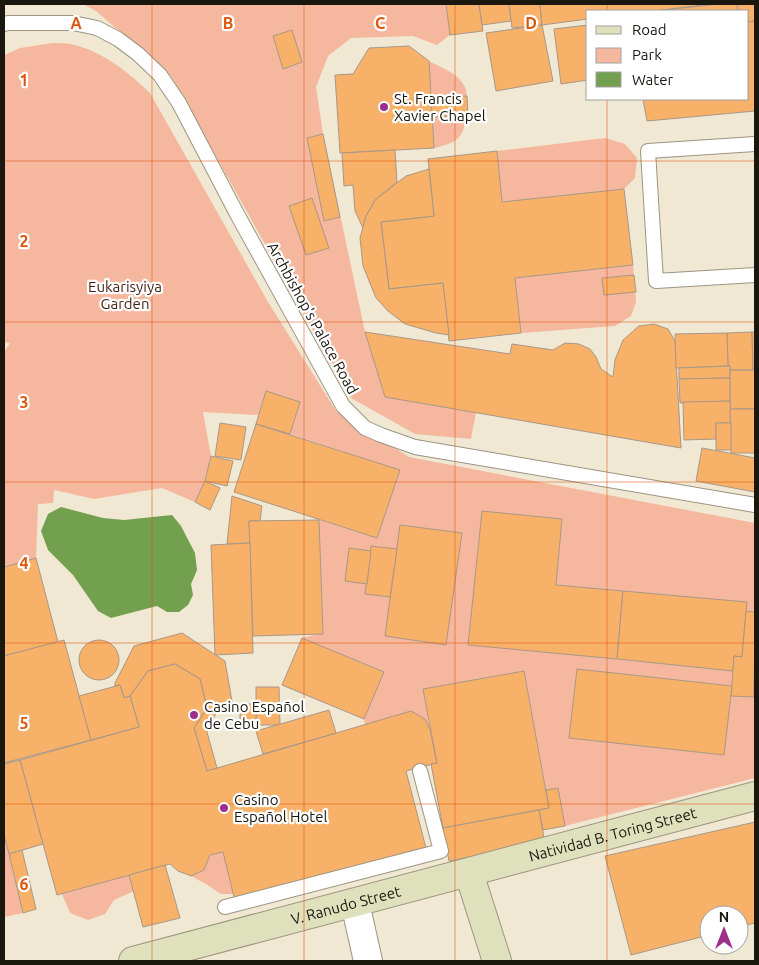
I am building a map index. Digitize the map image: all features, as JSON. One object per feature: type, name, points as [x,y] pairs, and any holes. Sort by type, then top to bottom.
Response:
[{"type":"street","name":"Natividad B. Toring Street","points":[[469,873],[755,796]]},
{"type":"street","name":"V. Ranudo Street","points":[[133,961],[469,873]]},
{"type":"street","points":[[469,873],[486,920],[497,961]]},
{"type":"street","points":[[355,903],[368,961]]},
{"type":"lane","name":"Archbishop's Palace Road","points":[[4,24],[73,23],[97,28],[118,38],[160,75],[178,104],[236,214],[343,406],[365,428],[381,436],[415,447],[755,505]]},
{"type":"lane","points":[[755,144],[648,151],[656,281],[755,274]]},
{"type":"lane","points":[[225,907],[441,851],[420,772]]},
{"type":"lane","points":[[426,855],[433,883]]},
{"type":"green space","points":[[83,4],[446,4],[450,35],[437,45],[413,36],[351,38],[328,56],[316,87],[323,134],[365,332],[385,396],[476,412],[471,439],[415,434],[351,398],[171,76],[96,11]]},
{"type":"green space","name":"Eukarisyiya Garden","points":[[52,43],[72,44],[86,48],[106,58],[125,71],[150,93],[268,302],[336,411],[409,457],[755,523],[755,612],[746,611],[747,602],[556,585],[562,519],[482,511],[468,644],[733,671],[732,686],[577,669],[569,738],[723,755],[731,696],[755,697],[755,778],[565,826],[558,788],[546,790],[524,671],[423,689],[430,729],[411,711],[365,725],[364,719],[384,672],[302,638],[323,633],[319,520],[377,538],[400,470],[290,434],[300,402],[266,391],[258,415],[203,412],[211,456],[205,481],[195,502],[162,488],[94,499],[54,490],[53,503],[38,504],[36,558],[4,567],[4,352],[10,343],[4,342],[4,55],[20,48]]},
{"type":"green space","points":[[429,61],[458,78],[466,89],[467,96],[431,98]]},
{"type":"green space","points":[[468,115],[458,138],[449,144],[434,148],[432,117]]},
{"type":"green space","points":[[605,138],[625,144],[637,158],[635,178],[624,189],[502,202],[497,151]]},
{"type":"green space","points":[[633,265],[636,302],[631,316],[615,326],[521,333],[515,278]]},
{"type":"green space","points":[[4,835],[23,913],[4,917]]},
{"type":"green space","points":[[223,852],[234,894],[221,894],[191,876],[204,870],[210,855]]},
{"type":"green space","points":[[129,875],[134,891],[114,900],[105,914],[88,920],[70,913],[62,894]]},
{"type":"water","points":[[61,507],[103,518],[124,520],[172,515],[181,526],[195,553],[197,570],[191,584],[193,595],[188,605],[179,612],[167,612],[157,606],[111,618],[98,611],[73,575],[48,550],[41,531],[48,514]]},
{"type":"building","points":[[446,4],[479,4],[483,31],[450,35]]},
{"type":"building","points":[[479,4],[509,4],[511,21],[482,25]]},
{"type":"building","points":[[509,4],[540,4],[542,25],[512,28]]},
{"type":"building","points":[[540,4],[703,4],[661,10],[586,10],[586,19],[542,25]]},
{"type":"building","points":[[737,4],[738,10],[664,10]]},
{"type":"building","points":[[737,4],[755,4],[755,21],[749,22],[749,10],[738,10]]},
{"type":"building","points":[[755,21],[755,111],[647,121],[643,100],[749,100],[749,22]]},
{"type":"building","points":[[542,25],[553,81],[496,91],[486,33]]},
{"type":"building","points":[[586,25],[586,80],[561,84],[554,29]]},
{"type":"building","points":[[292,30],[302,62],[283,69],[273,36]]},
{"type":"building","name":"St. Francis Xavier Chapel","points":[[409,46],[429,61],[434,148],[340,153],[335,75],[353,74],[369,48]]},
{"type":"building","points":[[467,96],[468,115],[432,117],[431,98]]},
{"type":"building","points":[[323,134],[340,217],[324,221],[307,138]]},
{"type":"building","points":[[395,150],[397,182],[376,199],[366,216],[363,228],[355,211],[353,185],[344,186],[342,153]]},
{"type":"building","points":[[497,151],[502,202],[624,189],[633,265],[515,278],[521,333],[449,341],[443,283],[389,289],[381,222],[434,216],[428,159]]},
{"type":"building","points":[[429,169],[434,216],[381,222],[389,289],[443,283],[449,335],[405,324],[388,311],[376,298],[363,266],[360,238],[366,216],[376,199],[406,176]]},
{"type":"building","points":[[312,198],[329,248],[306,255],[289,206]]},
{"type":"building","points":[[634,275],[636,292],[604,295],[602,278]]},
{"type":"building","points":[[654,324],[668,329],[675,341],[681,448],[385,397],[365,332],[510,354],[512,344],[553,350],[565,343],[579,344],[590,349],[601,369],[613,377],[615,360],[623,340],[639,326]]},
{"type":"building","points":[[752,332],[753,370],[730,370],[730,366],[728,366],[727,333]]},
{"type":"building","points":[[752,332],[755,332],[755,370],[753,370]]},
{"type":"building","points":[[727,333],[728,366],[676,368],[675,334]]},
{"type":"building","points":[[730,366],[730,378],[679,379],[679,368]]},
{"type":"building","points":[[730,370],[755,370],[755,409],[730,409]]},
{"type":"building","points":[[730,378],[730,401],[680,403],[679,379]]},
{"type":"building","points":[[266,391],[300,402],[290,434],[256,424]]},
{"type":"building","points":[[730,401],[731,423],[716,423],[716,439],[684,440],[683,402]]},
{"type":"building","points":[[730,409],[755,409],[755,453],[731,453]]},
{"type":"building","points":[[220,423],[246,427],[241,460],[215,456]]},
{"type":"building","points":[[716,423],[731,423],[731,450],[716,450]]},
{"type":"building","points":[[256,424],[400,470],[377,538],[234,492]]},
{"type":"building","points":[[702,448],[755,458],[755,492],[696,481]]},
{"type":"building","points":[[211,456],[233,461],[227,486],[205,481]]},
{"type":"building","points":[[205,481],[220,488],[210,510],[195,502]]},
{"type":"building","points":[[232,496],[262,506],[260,521],[249,521],[250,543],[227,544]]},
{"type":"building","points":[[482,511],[562,519],[556,585],[623,591],[617,659],[468,645]]},
{"type":"building","points":[[319,520],[323,634],[253,636],[249,521]]},
{"type":"building","points":[[400,525],[462,533],[446,645],[385,636]]},
{"type":"building","points":[[250,543],[253,653],[215,655],[211,545]]},
{"type":"building","points":[[371,546],[397,549],[390,597],[365,594]]},
{"type":"building","points":[[349,548],[371,551],[367,584],[345,581]]},
{"type":"building","points":[[36,558],[58,642],[4,656],[4,567]]},
{"type":"building","points":[[623,591],[747,602],[742,657],[734,656],[733,671],[617,659]]},
{"type":"building","points":[[746,611],[755,612],[754,697],[731,696],[734,656],[742,657]]},
{"type":"building","points":[[182,633],[225,661],[233,707],[218,709],[207,732],[217,768],[207,771],[194,728],[207,708],[200,679],[175,664],[148,671],[130,696],[124,698],[120,685],[115,686],[134,646]]},
{"type":"building","points":[[302,638],[384,672],[364,719],[282,685]]},
{"type":"building","points":[[64,640],[91,740],[4,763],[4,656]]},
{"type":"building","points":[[99,640],[113,646],[119,660],[113,674],[99,680],[85,674],[79,660],[85,646]]},
{"type":"building","name":"Casino Español Hotel","points":[[175,664],[200,679],[207,708],[194,728],[207,771],[411,711],[425,719],[430,729],[437,763],[406,771],[427,852],[235,901],[223,852],[210,855],[204,870],[191,876],[178,871],[170,864],[57,895],[20,760],[139,727],[130,696],[148,671]]},
{"type":"building","points":[[577,669],[732,686],[724,755],[569,738]]},
{"type":"building","points":[[524,671],[549,808],[443,828],[431,764],[437,763],[423,689]]},
{"type":"building","points":[[120,685],[124,698],[130,696],[139,727],[91,740],[79,696]]},
{"type":"building","points":[[256,687],[279,687],[280,725],[256,725]]},
{"type":"building","points":[[240,704],[256,704],[256,725],[240,725]]},
{"type":"building","points":[[329,710],[336,733],[263,754],[256,731]]},
{"type":"building","points":[[20,760],[43,844],[9,854],[4,835],[4,764]]},
{"type":"building","points":[[558,788],[565,826],[543,830],[539,810],[549,808],[546,790]]},
{"type":"building","points":[[539,810],[545,843],[449,861],[443,828]]},
{"type":"building","points":[[755,822],[755,923],[749,924],[749,905],[699,905],[699,938],[631,955],[605,856]]},
{"type":"building","points":[[22,850],[36,909],[23,913],[9,854]]},
{"type":"building","points":[[165,865],[180,918],[143,927],[129,875]]},
{"type":"place","name":"St. Francis Xavier Chapel","points":[[384,107]]},
{"type":"place","name":"Casino Español de Cebu","points":[[194,715]]},
{"type":"place","name":"Casino Español Hotel","points":[[224,808]]}]
